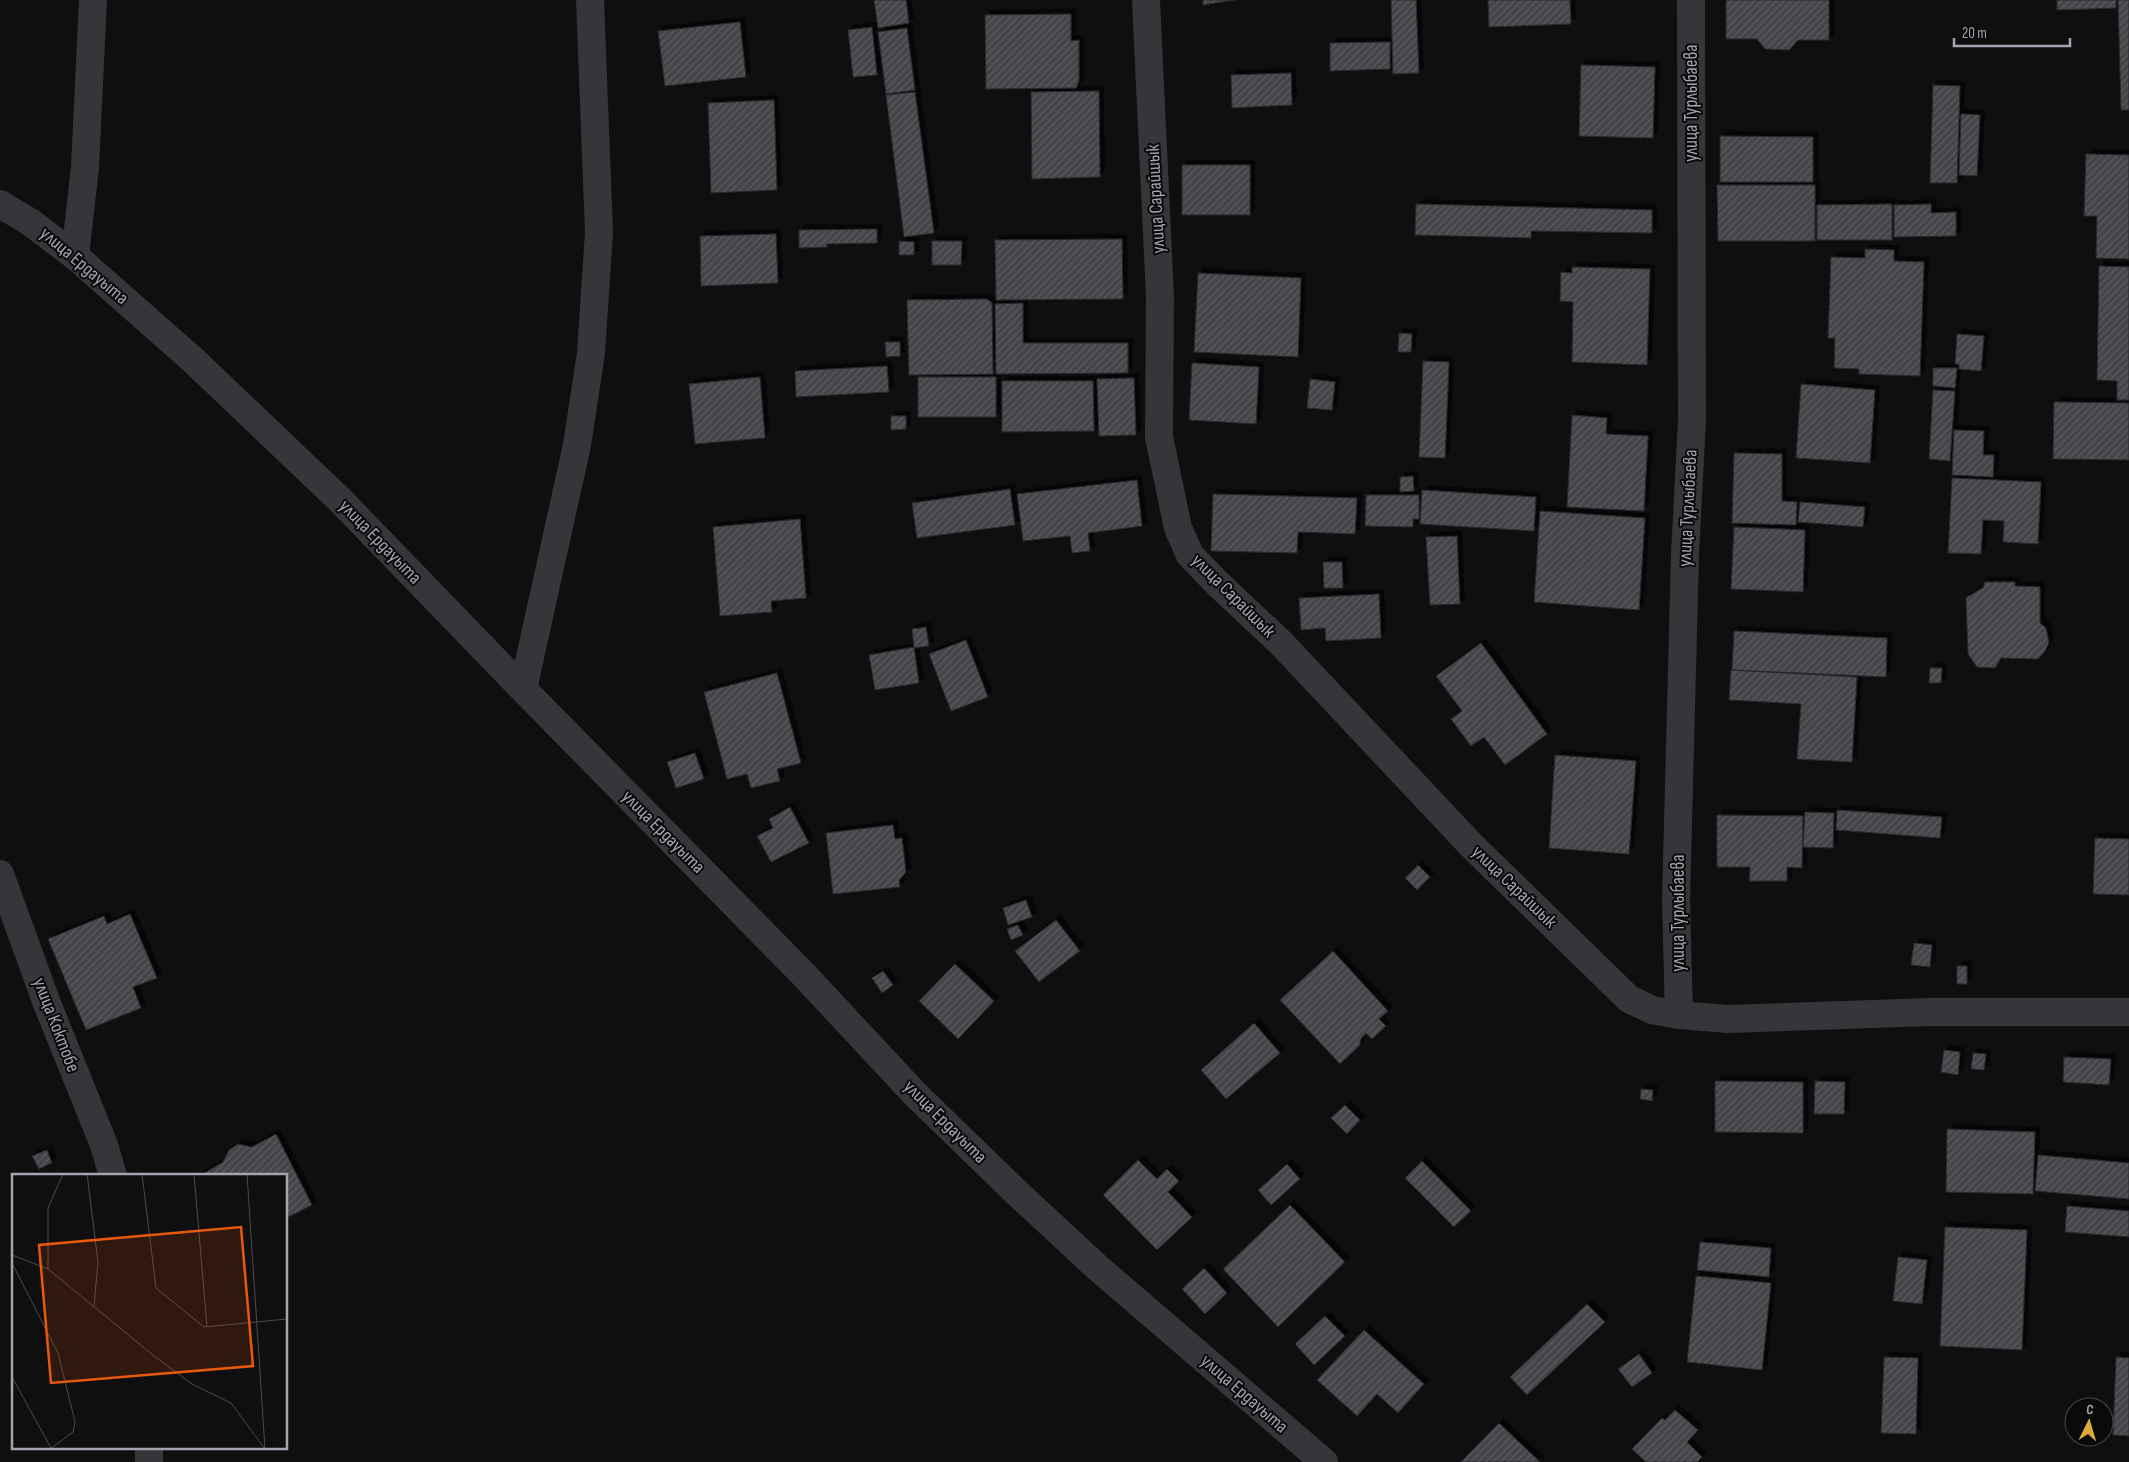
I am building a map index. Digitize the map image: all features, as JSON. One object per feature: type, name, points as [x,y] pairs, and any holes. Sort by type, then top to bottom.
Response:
[{"type":"street","points":[[75,256],[84,167],[94,0]]},
{"type":"street","points":[[523,689],[577,445],[592,353],[599,232],[590,0]]},
{"type":"street","name":"улица Сарайшык","points":[[1146,0],[1160,297],[1159,437],[1178,528],[1190,555],[1282,644],[1471,845],[1629,999],[1652,1010],[1679,1015],[1728,1019],[1931,1012],[2129,1012]]},
{"type":"street","name":"улица Турлыбаева","points":[[1679,1015],[1676,900],[1685,554],[1692,420],[1691,0]]},
{"type":"street","name":"улица Ердауыта","points":[[0,204],[30,222],[75,256],[193,360],[341,501],[804,975],[915,1094],[1009,1186],[1098,1268],[1324,1462]]},
{"type":"street","name":"улица Коктобе","points":[[0,874],[46,1001],[104,1144],[112,1174]]},
{"type":"building","points":[[874,0],[906,0],[909,23],[878,28]]},
{"type":"building","points":[[1203,0],[1235,0],[1203,5]]},
{"type":"building","points":[[1391,0],[1416,0],[1419,73],[1393,74]]},
{"type":"building","points":[[1488,0],[1570,0],[1571,24],[1489,27]]},
{"type":"building","points":[[1726,0],[1829,0],[1829,40],[1798,40],[1789,50],[1765,49],[1757,39],[1726,39]]},
{"type":"building","points":[[2057,0],[2116,0],[2116,8],[2057,10]]},
{"type":"building","points":[[2118,0],[2129,0],[2129,110],[2121,110]]},
{"type":"building","points":[[1071,14],[1071,41],[1079,40],[1079,81],[1076,88],[986,89],[985,15]]},
{"type":"building","points":[[740,22],[746,77],[665,86],[658,31]]},
{"type":"building","points":[[872,27],[877,75],[853,77],[848,30]]},
{"type":"building","points":[[907,28],[915,90],[886,94],[878,32]]},
{"type":"building","points":[[1390,42],[1390,69],[1330,71],[1330,43]]},
{"type":"building","points":[[1581,65],[1655,67],[1653,138],[1579,136]]},
{"type":"building","points":[[1291,73],[1292,105],[1232,108],[1231,75]]},
{"type":"building","points":[[1933,85],[1960,86],[1957,183],[1930,183]]},
{"type":"building","points":[[1099,91],[1100,177],[1032,179],[1031,92]]},
{"type":"building","points":[[915,92],[934,233],[904,237],[886,95]]},
{"type":"building","points":[[774,100],[777,190],[711,193],[708,103]]},
{"type":"building","points":[[1961,114],[1980,115],[1977,176],[1959,175]]},
{"type":"building","points":[[1720,136],[1813,137],[1813,182],[1720,182]]},
{"type":"building","points":[[2086,154],[2129,155],[2129,259],[2096,258],[2097,216],[2084,216]]},
{"type":"building","points":[[1182,165],[1250,165],[1250,215],[1182,215]]},
{"type":"building","points":[[1717,185],[1815,185],[1815,241],[1718,241]]},
{"type":"building","points":[[1416,204],[1652,210],[1652,233],[1531,231],[1531,238],[1415,235]]},
{"type":"building","points":[[1892,204],[1892,240],[1817,240],[1817,205]]},
{"type":"building","points":[[1931,204],[1931,213],[1956,212],[1956,236],[1894,237],[1894,205]]},
{"type":"building","points":[[877,229],[877,243],[827,244],[827,247],[799,248],[799,230]]},
{"type":"building","points":[[776,234],[778,283],[701,286],[700,236]]},
{"type":"building","points":[[1122,239],[1123,299],[996,300],[995,240]]},
{"type":"building","points":[[899,241],[914,242],[914,255],[899,255]]},
{"type":"building","points":[[932,241],[962,241],[961,265],[932,265]]},
{"type":"building","points":[[1865,249],[1894,250],[1894,261],[1924,262],[1920,376],[1859,374],[1859,369],[1834,368],[1835,338],[1828,338],[1831,257],[1865,258]]},
{"type":"building","points":[[2099,266],[2129,267],[2129,400],[2117,400],[2117,381],[2097,380]]},
{"type":"building","points":[[1572,267],[1650,269],[1647,365],[1572,362],[1573,302],[1560,301],[1561,272],[1572,273]]},
{"type":"building","points":[[1198,273],[1301,278],[1298,357],[1194,352]]},
{"type":"building","points":[[987,299],[992,303],[993,374],[909,375],[907,300]]},
{"type":"building","points":[[1023,303],[1023,343],[1128,343],[1128,373],[996,374],[995,304]]},
{"type":"building","points":[[1399,333],[1412,334],[1411,352],[1398,352]]},
{"type":"building","points":[[1957,334],[1984,336],[1981,371],[1959,369],[1959,364],[1955,364]]},
{"type":"building","points":[[885,342],[900,342],[900,356],[886,357]]},
{"type":"building","points":[[1423,361],[1449,362],[1445,458],[1419,457]]},
{"type":"building","points":[[1192,363],[1259,367],[1256,424],[1189,420]]},
{"type":"building","points":[[887,366],[889,392],[796,397],[795,371]]},
{"type":"building","points":[[1933,368],[1957,368],[1955,388],[1933,386]]},
{"type":"building","points":[[760,377],[765,438],[695,444],[689,384]]},
{"type":"building","points":[[918,377],[996,377],[996,417],[918,417]]},
{"type":"building","points":[[1134,378],[1136,435],[1099,436],[1097,379]]},
{"type":"building","points":[[1310,379],[1335,382],[1332,410],[1307,408]]},
{"type":"building","points":[[1002,381],[1093,381],[1094,431],[1002,432]]},
{"type":"building","points":[[1801,384],[1875,390],[1870,463],[1796,458]]},
{"type":"building","points":[[1933,390],[1955,391],[1950,461],[1929,459]]},
{"type":"building","points":[[2054,402],[2129,403],[2129,460],[2053,459]]},
{"type":"building","points":[[1572,415],[1607,418],[1606,434],[1648,436],[1644,511],[1567,507]]},
{"type":"building","points":[[891,416],[906,416],[906,429],[891,430]]},
{"type":"building","points":[[1954,430],[1984,431],[1983,455],[1994,455],[1993,477],[1952,475]]},
{"type":"building","points":[[1734,453],[1782,454],[1782,501],[1797,502],[1796,525],[1732,523]]},
{"type":"building","points":[[1413,476],[1414,491],[1400,492],[1400,477]]},
{"type":"building","points":[[1952,478],[2041,482],[2038,544],[2003,542],[2004,521],[1983,520],[1981,554],[1948,553]]},
{"type":"building","points":[[1137,480],[1142,526],[1088,533],[1090,551],[1072,553],[1070,536],[1023,541],[1017,494]]},
{"type":"building","points":[[1010,489],[1015,525],[917,538],[912,503]]},
{"type":"building","points":[[1422,490],[1536,497],[1534,531],[1420,524]]},
{"type":"building","points":[[1213,494],[1357,498],[1355,534],[1298,532],[1297,553],[1211,551]]},
{"type":"building","points":[[1366,495],[1419,495],[1419,519],[1413,519],[1413,527],[1365,526]]},
{"type":"building","points":[[1800,502],[1865,507],[1863,527],[1798,522]]},
{"type":"building","points":[[1540,511],[1645,518],[1639,610],[1534,602]]},
{"type":"building","points":[[800,519],[806,598],[771,601],[772,612],[720,616],[713,527]]},
{"type":"building","points":[[1734,527],[1805,530],[1803,592],[1731,589]]},
{"type":"building","points":[[1457,536],[1460,604],[1430,605],[1426,537]]},
{"type":"building","points":[[1323,562],[1342,562],[1343,588],[1324,588]]},
{"type":"building","points":[[1984,582],[2015,582],[2015,586],[2040,587],[2040,623],[2046,628],[2049,643],[2038,659],[2001,658],[1995,668],[1977,667],[1968,654],[1966,598],[1984,587]]},
{"type":"building","points":[[1379,594],[1381,638],[1326,641],[1325,628],[1301,630],[1299,598]]},
{"type":"building","points":[[926,627],[929,646],[914,648],[912,629]]},
{"type":"building","points":[[1734,631],[1887,638],[1886,677],[1732,670]]},
{"type":"building","points":[[966,640],[988,697],[951,711],[929,654]]},
{"type":"building","points":[[1481,643],[1547,734],[1505,765],[1484,737],[1471,746],[1451,719],[1462,711],[1436,676]]},
{"type":"building","points":[[914,647],[919,683],[875,690],[869,655]]},
{"type":"building","points":[[1930,668],[1942,668],[1941,683],[1929,683]]},
{"type":"building","points":[[1731,670],[1857,677],[1852,762],[1797,759],[1801,704],[1729,700]]},
{"type":"building","points":[[777,673],[801,763],[777,769],[780,781],[751,788],[747,774],[727,779],[704,692]]},
{"type":"building","points":[[695,753],[704,779],[676,788],[667,762]]},
{"type":"building","points":[[1555,755],[1636,761],[1629,854],[1549,848]]},
{"type":"building","points":[[790,807],[809,843],[771,862],[757,836],[773,828],[769,819]]},
{"type":"building","points":[[1837,810],[1942,817],[1940,838],[1836,830]]},
{"type":"building","points":[[1805,812],[1834,813],[1833,848],[1803,847]]},
{"type":"building","points":[[1717,815],[1803,816],[1802,868],[1787,867],[1787,881],[1749,881],[1750,867],[1717,867]]},
{"type":"building","points":[[893,825],[895,839],[902,838],[906,872],[899,880],[900,887],[833,894],[826,833]]},
{"type":"building","points":[[2095,838],[2129,839],[2129,895],[2093,894]]},
{"type":"building","points":[[1418,865],[1430,877],[1417,890],[1405,878]]},
{"type":"building","points":[[1026,900],[1032,917],[1008,925],[1003,908]]},
{"type":"building","points":[[130,914],[157,978],[133,987],[141,1008],[86,1030],[48,939],[104,916],[107,924]]},
{"type":"building","points":[[1056,920],[1080,951],[1039,982],[1015,951]]},
{"type":"building","points":[[1018,925],[1023,935],[1011,940],[1007,929]]},
{"type":"building","points":[[1914,943],[1932,945],[1930,967],[1911,965]]},
{"type":"building","points":[[1333,951],[1388,1011],[1379,1019],[1386,1026],[1372,1039],[1366,1033],[1360,1040],[1360,1045],[1340,1064],[1280,1000]]},
{"type":"building","points":[[955,964],[994,1001],[958,1039],[919,1001]]},
{"type":"building","points":[[1957,966],[1967,966],[1967,984],[1957,984]]},
{"type":"building","points":[[883,971],[893,985],[882,993],[872,978]]},
{"type":"building","points":[[1254,1023],[1280,1053],[1226,1099],[1201,1070]]},
{"type":"building","points":[[1944,1050],[1960,1052],[1958,1075],[1941,1072]]},
{"type":"building","points":[[1973,1053],[1986,1054],[1984,1070],[1971,1069]]},
{"type":"building","points":[[2064,1057],[2111,1059],[2109,1085],[2063,1082]]},
{"type":"building","points":[[1715,1081],[1803,1082],[1803,1133],[1715,1132]]},
{"type":"building","points":[[1815,1081],[1845,1082],[1844,1114],[1814,1114]]},
{"type":"building","points":[[1641,1089],[1653,1090],[1652,1101],[1640,1099]]},
{"type":"building","points":[[1345,1105],[1360,1120],[1347,1134],[1331,1118]]},
{"type":"building","points":[[1947,1129],[2035,1132],[2033,1194],[1946,1192]]},
{"type":"building","points":[[276,1134],[312,1205],[288,1217],[288,1174],[203,1174],[223,1162],[229,1150],[238,1144],[252,1147]]},
{"type":"building","points":[[47,1150],[52,1163],[39,1169],[32,1156]]},
{"type":"building","points":[[2038,1155],[2129,1163],[2129,1199],[2035,1191]]},
{"type":"building","points":[[1138,1160],[1157,1179],[1167,1169],[1179,1181],[1168,1192],[1192,1217],[1157,1250],[1103,1195]]},
{"type":"building","points":[[1422,1161],[1471,1211],[1454,1227],[1405,1178]]},
{"type":"building","points":[[1287,1164],[1300,1179],[1271,1205],[1258,1190]]},
{"type":"building","points":[[1290,1205],[1345,1262],[1278,1327],[1223,1269]]},
{"type":"building","points":[[2067,1206],[2129,1211],[2129,1237],[2065,1232]]},
{"type":"building","points":[[1945,1227],[2027,1230],[2022,1350],[1940,1346]]},
{"type":"building","points":[[1700,1242],[1771,1248],[1769,1277],[1697,1270]]},
{"type":"building","points":[[1898,1257],[1927,1260],[1922,1304],[1893,1301]]},
{"type":"building","points":[[1204,1268],[1227,1293],[1205,1314],[1182,1289]]},
{"type":"building","points":[[1696,1276],[1771,1283],[1762,1370],[1687,1362]]},
{"type":"building","points":[[1587,1304],[1605,1322],[1527,1395],[1510,1377]]},
{"type":"building","points":[[1325,1316],[1345,1336],[1314,1365],[1295,1344]]},
{"type":"building","points":[[1364,1330],[1424,1384],[1398,1413],[1377,1394],[1357,1416],[1317,1380]]},
{"type":"building","points":[[1639,1354],[1652,1373],[1632,1387],[1618,1369]]},
{"type":"building","points":[[1884,1357],[1918,1358],[1916,1434],[1881,1433]]},
{"type":"building","points":[[2116,1357],[2129,1358],[2129,1436],[2114,1435]]},
{"type":"building","points":[[1675,1410],[1698,1430],[1687,1442],[1702,1457],[1697,1462],[1646,1462],[1632,1449],[1662,1418],[1665,1420]]},
{"type":"building","points":[[1499,1423],[1540,1462],[1461,1462]]}]
